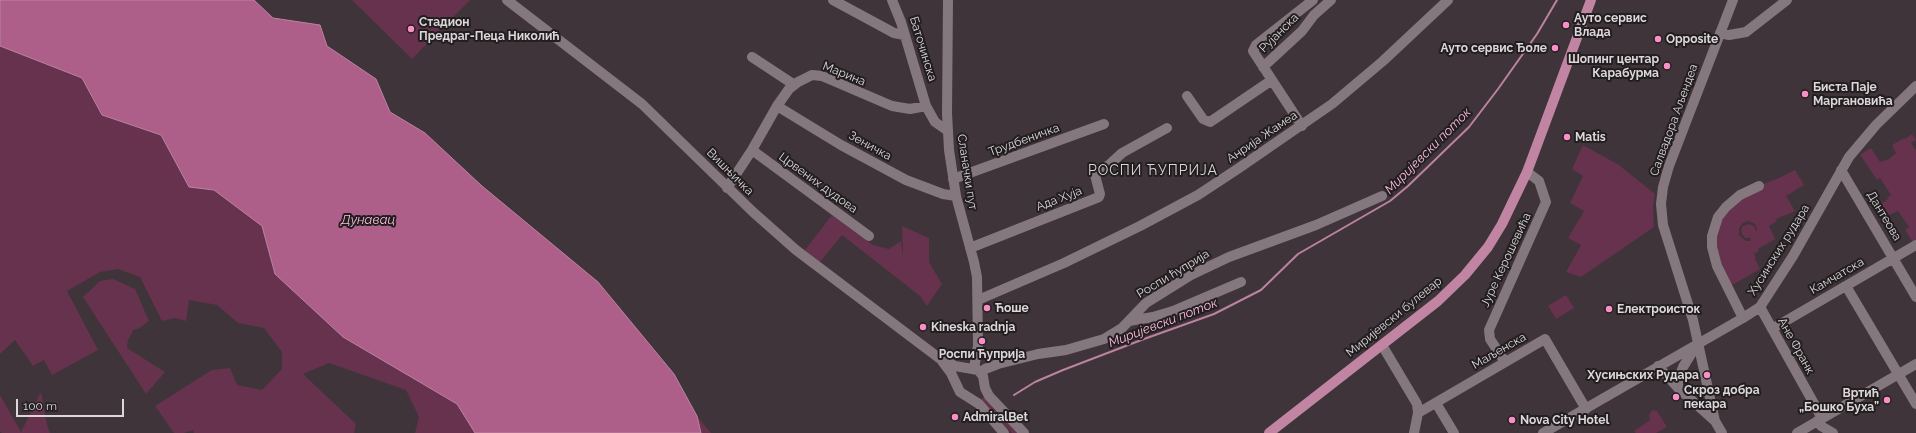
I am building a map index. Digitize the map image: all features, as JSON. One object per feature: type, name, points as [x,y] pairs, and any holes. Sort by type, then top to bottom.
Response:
[{"type":"main road","name":"Миријевски булевар","points":[[1269,433],[1438,301],[1473,265],[1502,224],[1527,172],[1591,0]]},
{"type":"street","name":"Вишњичка","points":[[507,0],[647,108],[727,188],[796,250],[940,358],[955,366],[974,370]]},
{"type":"street","points":[[833,0],[894,32],[904,35]]},
{"type":"street","name":"Баточинска","points":[[892,0],[926,106]]},
{"type":"street","name":"Сланачки пут","points":[[948,0],[948,131],[956,196],[975,267],[978,300],[978,355],[974,370]]},
{"type":"street","points":[[1302,126],[1254,54],[1254,48],[1313,0]]},
{"type":"street","name":"Рујанска","points":[[1263,67],[1302,32],[1314,15],[1331,0]]},
{"type":"street","name":"Анрија Жамеа","points":[[978,300],[1064,263],[1167,212],[1227,176],[1332,104],[1383,62],[1448,0]]},
{"type":"street","name":"Салвадора Аљендеа","points":[[1705,372],[1688,304],[1663,225],[1662,196],[1669,166],[1733,0]]},
{"type":"street","points":[[1720,33],[1729,35],[1746,32],[1787,0]]},
{"type":"street","points":[[727,188],[752,150],[777,106],[793,84],[752,57]]},
{"type":"street","name":"Марина","points":[[793,84],[817,75],[892,106],[910,109],[926,106]]},
{"type":"street","points":[[1187,96],[1203,119],[1210,122],[1272,80]]},
{"type":"street","name":"Хусинских рудара","points":[[1543,433],[1658,366],[1685,355],[1698,343],[1743,318],[1760,306],[1793,256],[1841,170],[1866,136],[1914,92]]},
{"type":"street","name":"Зеничка","points":[[777,106],[841,145],[906,180],[943,194],[956,196]]},
{"type":"street","points":[[926,106],[936,122],[948,131]]},
{"type":"street","name":"Трудбеничка","points":[[953,179],[1104,124]]},
{"type":"street","name":"Ада Хуја","points":[[970,248],[1099,197],[1100,194],[1096,175],[1097,172],[1109,165],[1119,155],[1167,128]]},
{"type":"street","name":"Црвених дудова","points":[[752,150],[869,236]]},
{"type":"street","name":"Дантеова","points":[[1841,170],[1916,297]]},
{"type":"street","name":"Јуре Керошевића","points":[[1505,362],[1490,339],[1489,330],[1546,202],[1539,180],[1527,172]]},
{"type":"street","points":[[1743,318],[1716,266],[1712,247],[1712,236],[1718,217],[1726,207],[1740,195],[1759,186]]},
{"type":"street","name":"Роспи ћуприја","points":[[974,370],[1038,354],[1066,350],[1098,341],[1112,335],[1129,321],[1146,303],[1213,264],[1333,218],[1382,196]]},
{"type":"street","name":"Камчатска","points":[[1772,329],[1916,245]]},
{"type":"street","points":[[1129,321],[1153,317],[1173,311],[1241,282]]},
{"type":"street","points":[[1846,286],[1916,404]]},
{"type":"street","name":"Ане Франк","points":[[1760,306],[1820,420]]},
{"type":"street","name":"Маљенска","points":[[1418,413],[1544,339],[1586,409]]},
{"type":"street","points":[[1382,345],[1416,401],[1418,413],[1414,433]]},
{"type":"street","points":[[1678,388],[1678,380],[1685,355],[1697,361],[1705,372],[1714,421]]},
{"type":"street","name":"Вишњичка","points":[[940,358],[951,373],[960,392],[978,404],[1004,433]]},
{"type":"street","points":[[1797,433],[1916,364]]},
{"type":"street","points":[[1683,366],[1695,365],[1705,372]]},
{"type":"street","points":[[1658,366],[1678,388],[1714,421],[1722,433]]},
{"type":"street","points":[[956,384],[959,373],[974,370],[984,384],[989,396],[1024,433]]},
{"type":"street","points":[[966,396],[978,394],[984,384]]},
{"type":"street","points":[[1692,400],[1700,399],[1708,390]]},
{"type":"street","points":[[1436,403],[1454,433]]},
{"type":"street","points":[[1820,420],[1821,426],[1833,433]]},
{"type":"shaded area","name":"Стадион Предраг-Пеца Николић","points":[[352,0],[470,0],[412,59]]},
{"type":"shaded area","points":[[0,46],[82,78],[102,115],[161,135],[189,187],[214,190],[262,226],[275,274],[343,337],[457,404],[475,433],[415,433],[419,417],[406,390],[329,363],[303,374],[356,424],[354,433],[194,433],[193,430],[184,433],[174,433],[155,406],[212,370],[230,368],[237,385],[262,390],[282,369],[282,352],[264,328],[238,323],[217,305],[189,300],[186,321],[175,318],[162,321],[140,277],[118,269],[100,272],[67,291],[98,350],[52,375],[44,360],[33,366],[15,340],[0,354]]},
{"type":"shaded area","points":[[1912,134],[1916,140],[1911,143],[1916,150],[1916,241],[1913,243],[1905,230],[1909,227],[1898,211],[1889,215],[1881,204],[1891,195],[1880,178],[1877,180],[1861,156],[1861,154],[1871,148],[1880,162],[1889,159],[1896,153],[1892,145]]},
{"type":"shaded area","points":[[1583,145],[1619,165],[1655,194],[1653,207],[1654,227],[1581,277],[1566,272],[1581,245],[1568,238],[1584,211],[1570,203],[1583,176],[1572,169]]},
{"type":"shaded area","points":[[1795,170],[1804,185],[1786,196],[1795,211],[1776,219],[1777,221],[1769,226],[1775,239],[1758,249],[1759,251],[1754,254],[1760,269],[1727,288],[1714,259],[1718,217],[1759,186]],"holes":[[[1749,221],[1755,224],[1757,229],[1756,231],[1754,226],[1749,224],[1743,226],[1741,230],[1745,238],[1751,238],[1750,241],[1746,241],[1739,235],[1739,228],[1743,223]]]},
{"type":"shaded area","points":[[832,215],[873,245],[889,249],[901,241],[903,257],[902,226],[929,238],[929,262],[942,284],[927,306],[920,296],[842,235],[820,262],[805,250]]},
{"type":"shaded area","points":[[113,279],[135,289],[149,321],[138,329],[134,329],[128,340],[127,348],[165,372],[146,394],[83,297],[100,281]]},
{"type":"shaded area","points":[[1566,295],[1574,308],[1556,319],[1548,306]]},
{"type":"shaded area","points":[[41,392],[47,425],[50,433],[2,433],[0,431],[0,395],[21,432]]},
{"type":"shaded area","points":[[983,397],[1017,433],[1012,433],[981,400]]},
{"type":"shaded area","points":[[1652,410],[1657,411],[1667,427],[1656,433],[1636,433],[1634,431],[1650,420],[1649,415]]},
{"type":"shaded area","points":[[697,416],[711,433],[701,433]]},
{"type":"water","name":"Дунавац","points":[[0,0],[254,0],[273,18],[320,25],[327,46],[376,79],[390,112],[425,133],[482,186],[598,282],[674,374],[697,416],[701,433],[475,433],[457,404],[343,337],[275,274],[262,226],[214,190],[189,187],[161,135],[102,115],[82,78],[0,46]]},
{"type":"waterway","name":"Миријевски поток","points":[[1014,395],[1035,382],[1063,370],[1214,314],[1261,290],[1298,254],[1390,201],[1408,186],[1469,127],[1537,34],[1557,0]]},
{"type":"place","name":"Ауто сервис Влада","points":[[1566,25]]},
{"type":"place","name":"Стадион Предраг-Пеца Николић","points":[[411,29]]},
{"type":"place","name":"Opposite","points":[[1658,39]]},
{"type":"place","name":"Ауто сервис Ђоле","points":[[1555,48]]},
{"type":"place","name":"Шопинг центар Карабурма","points":[[1667,66]]},
{"type":"place","name":"Биста Паје Маргановића","points":[[1805,94]]},
{"type":"place","name":"Matis","points":[[1567,137]]},
{"type":"place","name":"Ћоше","points":[[987,308]]},
{"type":"place","name":"Електроисток","points":[[1609,309]]},
{"type":"place","name":"Kineska radnja","points":[[923,327]]},
{"type":"place","name":"Роспи Ћуприја","points":[[982,341]]},
{"type":"place","name":"Хусињских Рудара","points":[[1707,375]]},
{"type":"place","name":"Скроз добра пекара","points":[[1676,397]]},
{"type":"place","name":"Вртић „Бошко Буха”","points":[[1887,400]]},
{"type":"place","name":"AdmiralBet","points":[[955,417]]},
{"type":"place","name":"Nova City Hotel","points":[[1512,420]]},
{"type":"district","name":"РОСПИ ЋУПРИЈА","points":[[1153,171]]}]
